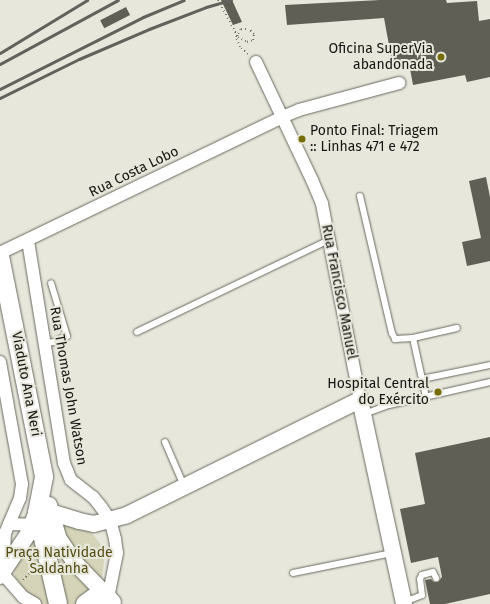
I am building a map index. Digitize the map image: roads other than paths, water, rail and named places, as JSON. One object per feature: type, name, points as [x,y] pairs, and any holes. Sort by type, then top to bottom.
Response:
[{"type":"main road","name":"Viaduto Ana Neri","points":[[1,260],[44,477],[40,517]]},
{"type":"main road","points":[[40,517],[58,604]]},
{"type":"main road","points":[[85,604],[96,596],[111,601]]},
{"type":"street","name":"Rua Francisco Manuel","points":[[256,62],[318,193],[329,240],[392,553],[404,603]]},
{"type":"street","name":"Rua Costa Lobo","points":[[1,260],[28,241],[282,117],[299,110],[399,82]]},
{"type":"street","name":"Rua Thomas John Watson","points":[[28,241],[46,343],[64,463],[71,480],[94,497],[110,520]]},
{"type":"street","points":[[0,362],[22,484],[20,498],[5,529],[1,575],[19,593],[34,604]]},
{"type":"street","points":[[5,529],[40,517],[94,524],[127,515],[184,487],[362,407]]},
{"type":"street","points":[[1,575],[40,517]]},
{"type":"street","points":[[40,517],[59,539],[76,564],[111,601]]},
{"type":"street","points":[[110,520],[117,553],[111,601]]},
{"type":"lane","points":[[360,196],[392,333],[395,339],[413,338],[457,328]]},
{"type":"lane","points":[[137,332],[329,240]]},
{"type":"lane","points":[[46,343],[54,342],[67,336],[51,283]]},
{"type":"lane","points":[[413,338],[426,397]]},
{"type":"lane","points":[[422,379],[490,365]]},
{"type":"lane","points":[[362,407],[389,405],[490,382]]},
{"type":"lane","points":[[166,442],[184,487]]},
{"type":"lane","points":[[293,573],[392,553]]},
{"type":"lane","points":[[404,603],[422,595],[420,579],[422,575],[433,572],[436,578]]},
{"type":"railway","points":[[0,53],[87,0]]},
{"type":"railway","points":[[0,64],[118,0]]},
{"type":"railway","points":[[0,89],[143,17],[184,0]]},
{"type":"railway","points":[[0,98],[79,59],[149,29],[206,7],[231,0]]},
{"type":"place","name":"Oficina SuperVia abandonada","points":[[441,57]]},
{"type":"place","name":"Ponto Final: Triagem :: Linhas 471 e 472","points":[[302,139]]},
{"type":"place","name":"Hospital Central do Exército","points":[[438,392]]},
{"type":"park label","name":"Praça Natividade Saldanha","points":[[59,562]]}]
